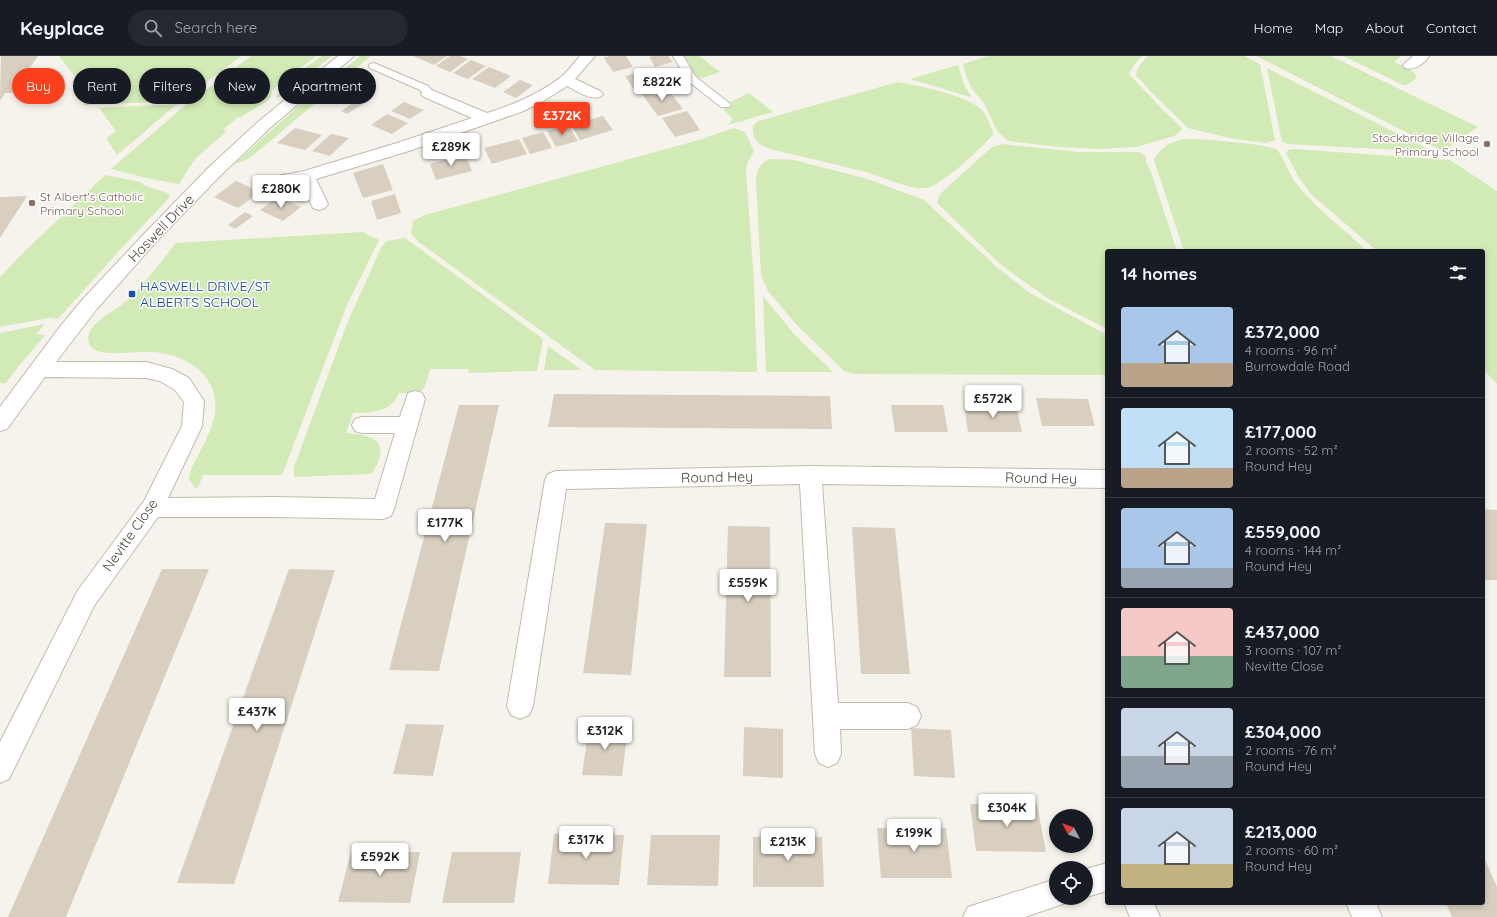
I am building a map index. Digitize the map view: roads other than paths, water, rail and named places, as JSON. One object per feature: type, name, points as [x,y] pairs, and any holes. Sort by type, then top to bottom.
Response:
[{"type":"street","name":"Haswell Drive","points":[[0,423],[39,369],[89,305],[149,239],[215,171],[264,125],[347,56]]},
{"type":"street","points":[[284,180],[306,176],[423,141],[516,109],[537,99],[566,80],[588,56]]},
{"type":"street","points":[[1410,65],[1422,56]]},
{"type":"street","points":[[566,80],[595,94]]},
{"type":"street","points":[[429,94],[487,119]]},
{"type":"street","points":[[306,176],[319,204]]},
{"type":"street","name":"Nevitte Close","points":[[0,770],[86,598],[152,508],[192,426],[194,401],[182,384],[166,374],[146,370],[39,369]]},
{"type":"street","points":[[152,508],[274,507],[383,509],[415,399]]},
{"type":"street","points":[[362,425],[408,425]]},
{"type":"street","points":[[810,475],[828,754]]},
{"type":"street","name":"Round Hey","points":[[520,706],[556,480],[810,475],[1105,479]]},
{"type":"street","points":[[826,716],[908,716]]},
{"type":"street","points":[[1093,881],[1105,878]]},
{"type":"street","points":[[978,917],[1049,895]]},
{"type":"street","points":[[1140,905],[1145,917]]},
{"type":"street","points":[[1362,905],[1367,917]]},
{"type":"lane","points":[[678,56],[692,79],[725,105]]},
{"type":"lane","points":[[374,66],[424,88],[429,94]]},
{"type":"place","name":"Stockbridge Village Primary School","points":[[1487,144]]},
{"type":"place","name":"St Albert's Catholic Primary School","points":[[32,203]]},
{"type":"place","name":"HASWELL DRIVE/ST ALBERTS SCHOOL","points":[[132,294]]}]
